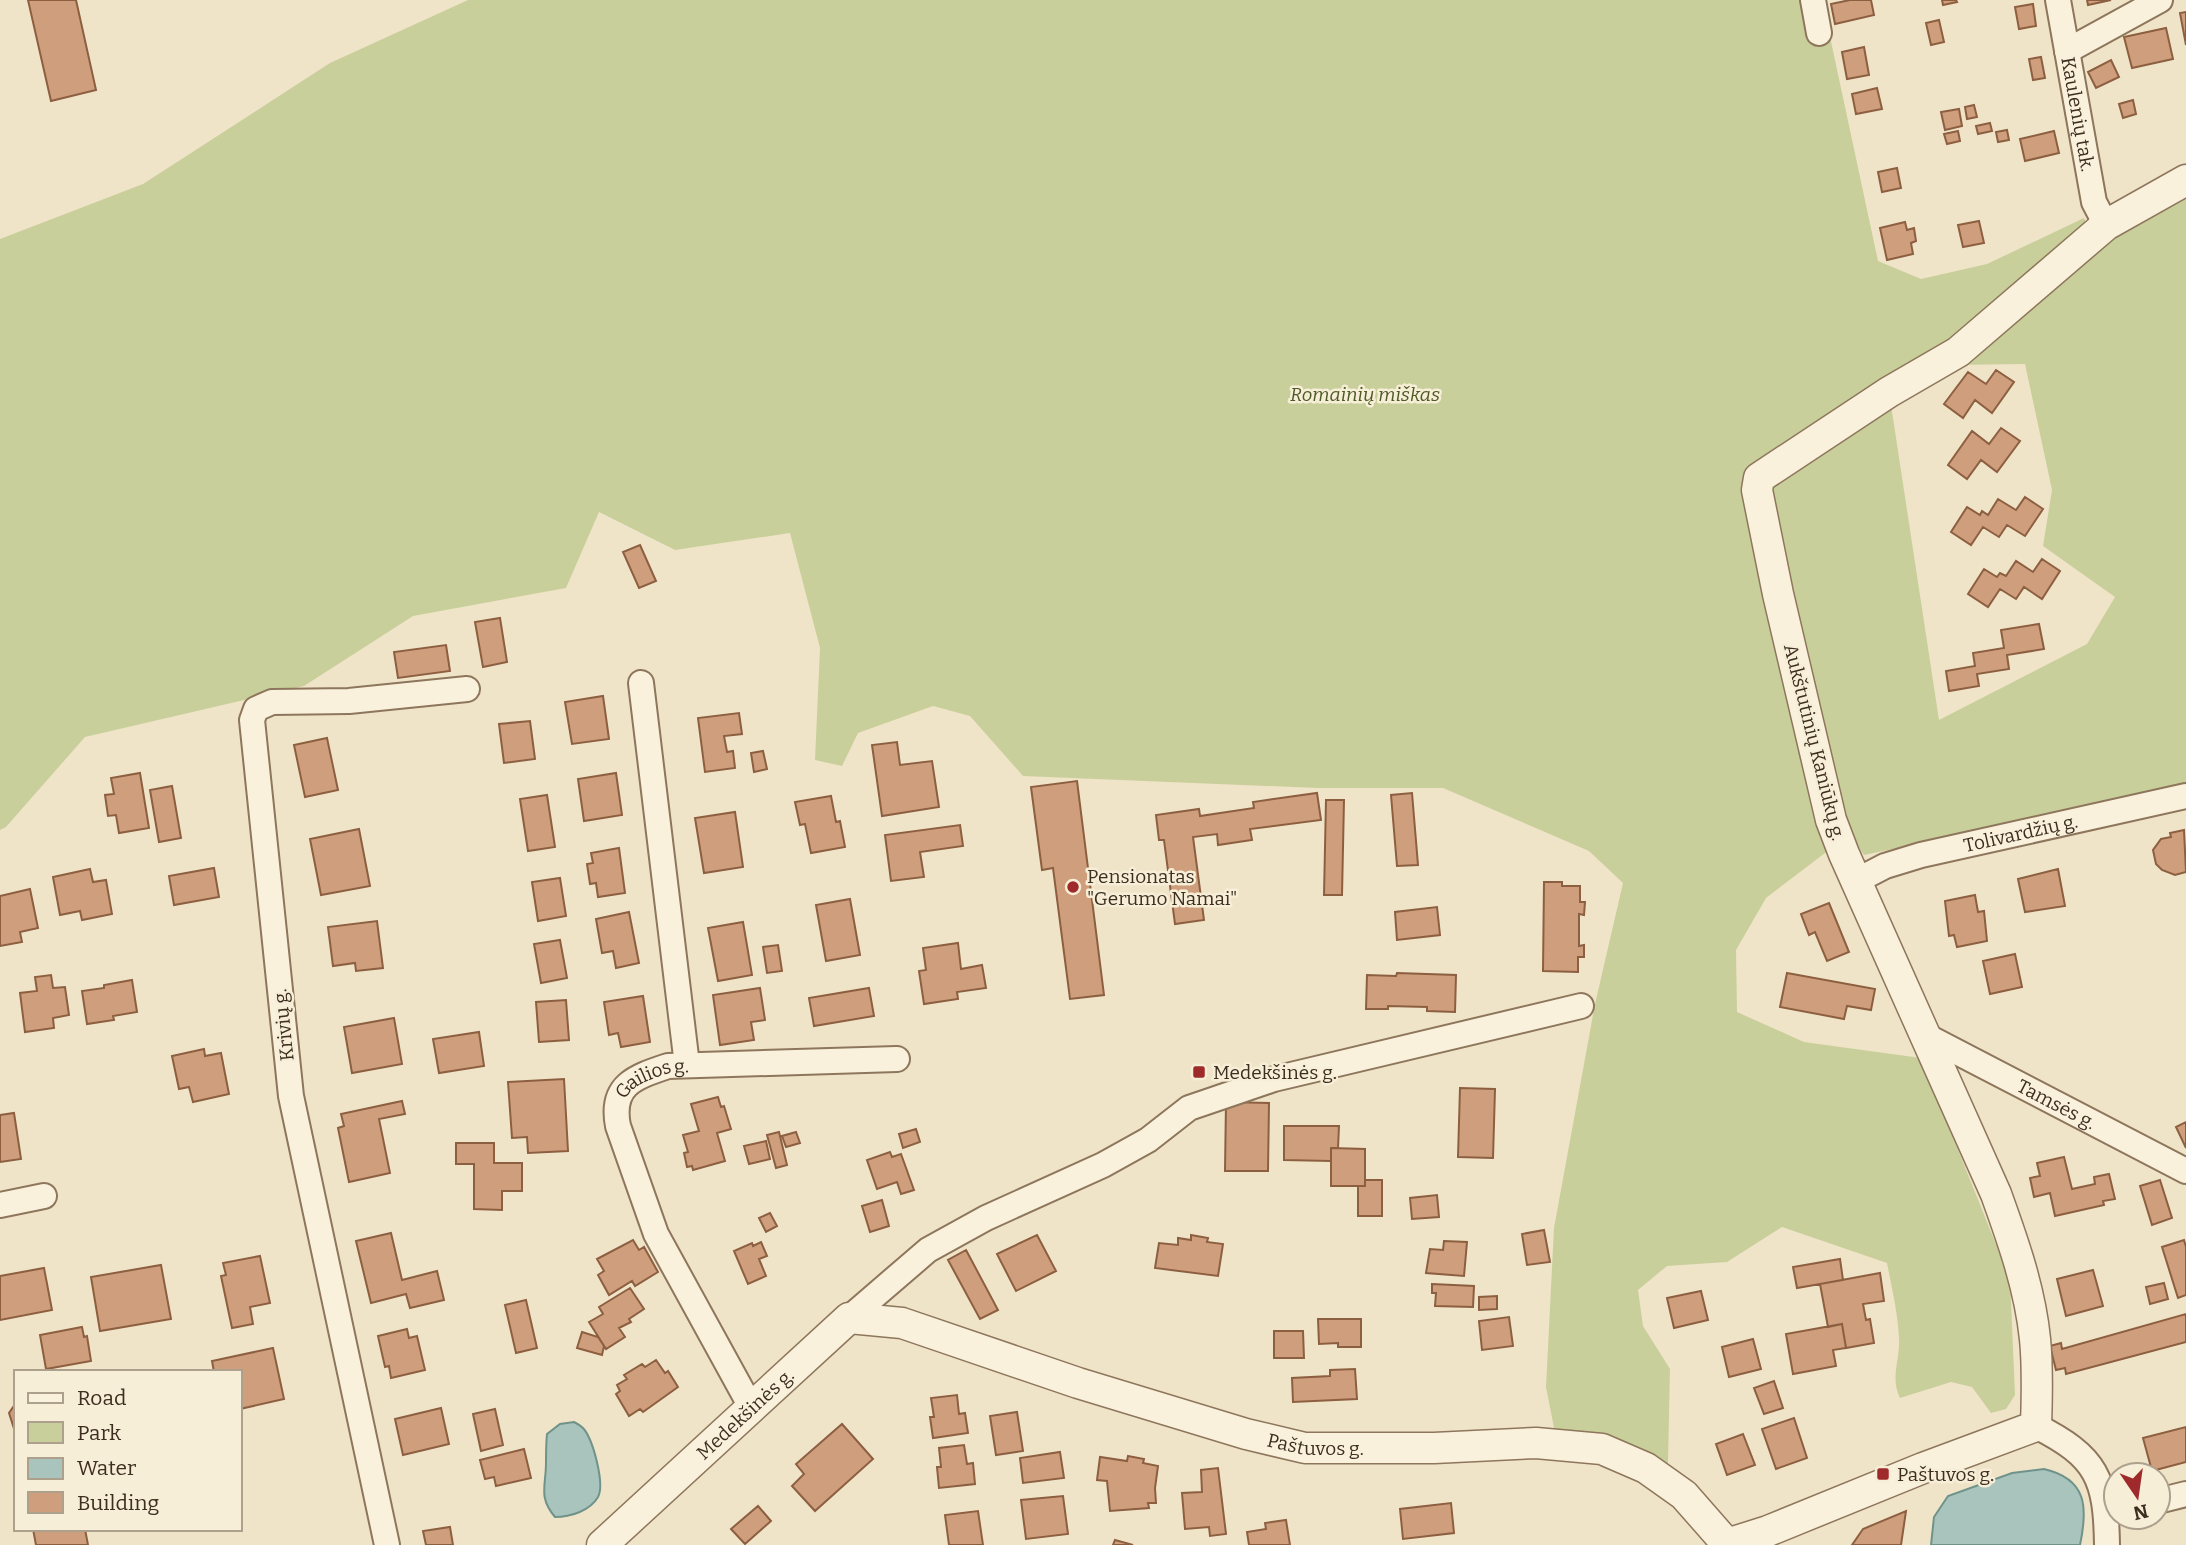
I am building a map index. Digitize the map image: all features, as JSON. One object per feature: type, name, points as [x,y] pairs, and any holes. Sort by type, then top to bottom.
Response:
[{"type":"street","points":[[1813,0],[1819,33]]},
{"type":"street","name":"Kaulenių tak.","points":[[2058,0],[2094,202],[2106,225]]},
{"type":"street","points":[[2067,51],[2160,0]]},
{"type":"street","name":"Aukštutinių Kaniūkų g.","points":[[2036,1426],[2035,1339],[2016,1250],[1996,1194],[1858,880],[1844,855],[1831,820],[1778,594],[1758,490],[1759,478],[1889,392],[1958,352],[2106,225],[2186,180]]},
{"type":"street","name":"Gailios g.","points":[[641,682],[687,1065],[668,1066],[633,1080],[621,1092],[615,1109],[618,1126],[656,1234],[751,1407]]},
{"type":"street","name":"Krivių g.","points":[[387,1545],[291,1096],[252,720],[256,709],[272,702],[349,701],[467,689]]},
{"type":"street","name":"Tolivardžių g.","points":[[1858,880],[1885,866],[1921,855],[2186,796]]},
{"type":"street","name":"Medekšinės g.","points":[[602,1545],[849,1318],[928,1250],[986,1218],[1103,1166],[1148,1140],[1189,1108],[1274,1079],[1581,1006]]},
{"type":"street","name":"Tamsės g.","points":[[1928,1037],[2186,1171]]},
{"type":"street","points":[[687,1065],[897,1059]]},
{"type":"street","points":[[0,1205],[44,1196]]},
{"type":"street","name":"Paštuvos g.","points":[[849,1318],[902,1323],[1090,1387],[1246,1434],[1305,1448],[1434,1448],[1536,1443],[1602,1449],[1646,1468],[1684,1495],[1727,1544],[1768,1531],[1923,1468],[2036,1426]]},
{"type":"street","points":[[2036,1426],[2062,1439],[2084,1456],[2102,1486]]},
{"type":"green space","name":"Romainių miškas","points":[[468,0],[1820,0],[1878,261],[1921,279],[1987,264],[2084,218],[2088,228],[1947,346],[1749,481],[1829,850],[1766,898],[1736,950],[1737,1012],[1804,1042],[1921,1058],[2010,1279],[2015,1395],[2006,1409],[1991,1413],[1972,1387],[1951,1382],[1900,1398],[1896,1383],[1898,1330],[1887,1263],[1782,1227],[1727,1262],[1667,1266],[1638,1290],[1643,1326],[1670,1369],[1668,1463],[1554,1428],[1546,1387],[1554,1228],[1595,1004],[1623,883],[1589,851],[1443,788],[1317,788],[1023,776],[970,716],[933,706],[858,733],[842,766],[815,760],[820,648],[790,533],[675,550],[599,512],[566,588],[413,616],[304,686],[85,737],[6,827],[0,830],[0,239],[143,184],[330,63]]},
{"type":"green space","points":[[2186,197],[2186,787],[1864,855],[1851,837],[1770,496],[1770,481],[1891,405],[1939,720],[2087,644],[2115,597],[2043,546],[2052,490],[2025,364],[1950,365],[2088,256]]},
{"type":"water","points":[[574,1422],[583,1428],[591,1442],[599,1472],[600,1491],[594,1502],[585,1509],[567,1516],[555,1517],[546,1503],[544,1491],[547,1434],[560,1424]]},
{"type":"water","points":[[2044,1469],[2069,1480],[2081,1497],[2084,1518],[2080,1545],[1931,1545],[1934,1517],[1948,1496],[2012,1473]]},
{"type":"building","points":[[28,0],[76,0],[96,90],[51,101]]},
{"type":"building","points":[[1871,0],[1874,15],[1835,24],[1831,4]]},
{"type":"building","points":[[1942,0],[1956,0],[1957,2],[1943,5]]},
{"type":"building","points":[[2087,0],[2111,0],[2088,5]]},
{"type":"building","points":[[2033,4],[2036,26],[2019,29],[2015,7]]},
{"type":"building","points":[[2186,12],[2186,45],[2180,13]]},
{"type":"building","points":[[1939,20],[1944,42],[1931,45],[1926,23]]},
{"type":"building","points":[[2166,28],[2173,59],[2132,68],[2124,37]]},
{"type":"building","points":[[1864,47],[1869,75],[1847,79],[1842,52]]},
{"type":"building","points":[[2041,57],[2045,78],[2033,80],[2029,59]]},
{"type":"building","points":[[2111,60],[2119,77],[2096,88],[2088,72]]},
{"type":"building","points":[[1877,88],[1882,109],[1856,114],[1852,94]]},
{"type":"building","points":[[2133,100],[2136,114],[2123,118],[2119,104]]},
{"type":"building","points":[[1974,105],[1977,117],[1967,119],[1965,107]]},
{"type":"building","points":[[1959,109],[1962,126],[1945,130],[1941,112]]},
{"type":"building","points":[[1990,123],[1992,131],[1978,134],[1976,126]]},
{"type":"building","points":[[2007,130],[2009,140],[1998,142],[1996,132]]},
{"type":"building","points":[[1958,131],[1960,141],[1947,144],[1944,134]]},
{"type":"building","points":[[2054,131],[2059,153],[2025,161],[2020,139]]},
{"type":"building","points":[[1897,168],[1901,188],[1882,192],[1878,172]]},
{"type":"building","points":[[1979,221],[1984,243],[1963,247],[1958,225]]},
{"type":"building","points":[[1905,222],[1907,230],[1914,228],[1916,241],[1911,243],[1913,254],[1887,260],[1880,228]]},
{"type":"building","points":[[1996,370],[2014,382],[1992,413],[1975,400],[1963,418],[1944,404],[1968,372],[1986,384]]},
{"type":"building","points":[[2001,428],[2020,441],[1997,472],[1981,460],[1967,479],[1948,465],[1972,431],[1989,444]]},
{"type":"building","points":[[2025,497],[2043,509],[2025,536],[2007,525],[1999,537],[1983,527],[1971,545],[1951,532],[1967,507],[1980,515],[1982,511],[1988,515],[1998,499],[2016,510]]},
{"type":"building","points":[[640,545],[656,581],[639,588],[623,552]]},
{"type":"building","points":[[2042,559],[2060,571],[2042,599],[2024,587],[2016,599],[2000,589],[1988,607],[1968,594],[1984,569],[1997,577],[2000,573],[2006,576],[2016,561],[2033,572]]},
{"type":"building","points":[[500,618],[507,662],[483,667],[475,622]]},
{"type":"building","points":[[2039,624],[2044,649],[2007,655],[2009,669],[1977,674],[1979,686],[1949,691],[1946,671],[1975,666],[1973,653],[2004,648],[2001,630]]},
{"type":"building","points":[[446,645],[450,671],[398,678],[394,652]]},
{"type":"building","points":[[603,696],[609,739],[572,744],[565,702]]},
{"type":"building","points":[[739,713],[742,734],[724,736],[727,752],[733,751],[735,768],[705,772],[698,718]]},
{"type":"building","points":[[530,721],[535,759],[504,763],[499,724]]},
{"type":"building","points":[[327,738],[338,790],[305,797],[294,745]]},
{"type":"building","points":[[897,742],[900,765],[932,761],[939,807],[882,816],[872,745]]},
{"type":"building","points":[[763,751],[767,769],[754,772],[751,753]]},
{"type":"building","points":[[140,773],[149,828],[119,833],[116,815],[108,816],[105,795],[114,794],[111,778]]},
{"type":"building","points":[[616,773],[622,815],[584,821],[578,779]]},
{"type":"building","name":"Pensionatas \"Gerumo Namai\"","points":[[1077,781],[1104,995],[1070,999],[1053,868],[1042,870],[1031,787]]},
{"type":"building","points":[[172,786],[181,838],[159,842],[150,790]]},
{"type":"building","points":[[1317,793],[1321,820],[1250,829],[1252,840],[1218,845],[1217,834],[1193,837],[1204,920],[1175,924],[1164,840],[1159,840],[1156,815],[1199,809],[1200,816],[1254,808],[1253,802]]},
{"type":"building","points":[[1412,793],[1418,865],[1397,866],[1391,795]]},
{"type":"building","points":[[547,795],[555,847],[528,851],[520,799]]},
{"type":"building","points":[[831,796],[845,847],[811,853],[805,824],[800,825],[795,802]]},
{"type":"building","points":[[1326,800],[1344,800],[1342,895],[1324,895]]},
{"type":"building","points":[[735,812],[743,867],[704,873],[695,818]]},
{"type":"building","points":[[960,825],[963,846],[920,852],[924,877],[891,881],[885,835]]},
{"type":"building","points":[[359,829],[370,886],[321,895],[310,839]]},
{"type":"building","points":[[2184,830],[2186,872],[2175,875],[2162,870],[2156,864],[2153,850],[2161,839],[2171,837],[2170,833]]},
{"type":"building","points":[[619,848],[625,893],[598,897],[596,883],[590,884],[587,864],[593,863],[591,853]]},
{"type":"building","points":[[214,868],[219,897],[174,905],[169,876]]},
{"type":"building","points":[[90,869],[93,882],[106,880],[112,914],[82,920],[80,911],[60,915],[53,877]]},
{"type":"building","points":[[2058,869],[2065,906],[2025,912],[2018,879]]},
{"type":"building","points":[[560,878],[566,916],[538,921],[532,882]]},
{"type":"building","points":[[1544,882],[1580,886],[1580,902],[1585,902],[1584,915],[1579,914],[1579,946],[1584,945],[1584,957],[1578,957],[1578,972],[1543,971]]},
{"type":"building","points":[[30,889],[38,928],[20,932],[22,942],[0,946],[0,896]]},
{"type":"building","points":[[1975,895],[1978,912],[1984,911],[1987,941],[1957,947],[1954,935],[1949,936],[1945,901]]},
{"type":"building","points":[[850,899],[860,955],[826,961],[816,905]]},
{"type":"building","points":[[1829,903],[1849,952],[1827,961],[1815,932],[1809,935],[1801,914]]},
{"type":"building","points":[[1437,907],[1440,935],[1397,940],[1395,912]]},
{"type":"building","points":[[629,912],[639,963],[616,968],[613,951],[602,953],[596,919]]},
{"type":"building","points":[[377,921],[383,968],[356,971],[355,963],[333,966],[328,927]]},
{"type":"building","points":[[743,922],[752,975],[718,981],[708,928]]},
{"type":"building","points":[[560,940],[567,978],[541,983],[534,944]]},
{"type":"building","points":[[958,943],[961,969],[982,965],[986,988],[957,992],[958,999],[924,1004],[919,971],[926,970],[923,948]]},
{"type":"building","points":[[778,945],[782,971],[767,973],[763,947]]},
{"type":"building","points":[[2015,954],[2022,987],[1990,994],[1983,961]]},
{"type":"building","points":[[1397,973],[1456,975],[1455,1012],[1427,1011],[1427,1007],[1388,1006],[1388,1009],[1366,1009],[1367,975],[1396,976]]},
{"type":"building","points":[[1787,973],[1875,989],[1871,1010],[1847,1006],[1844,1019],[1780,1007]]},
{"type":"building","points":[[51,975],[53,988],[65,987],[69,1015],[53,1018],[54,1028],[25,1032],[20,993],[37,991],[35,977]]},
{"type":"building","points":[[132,980],[137,1012],[113,1016],[114,1020],[87,1024],[82,991]]},
{"type":"building","points":[[760,988],[765,1020],[751,1022],[754,1040],[720,1045],[713,995]]},
{"type":"building","points":[[869,988],[874,1016],[814,1026],[809,998]]},
{"type":"building","points":[[643,996],[650,1042],[621,1047],[618,1033],[609,1035],[604,1002]]},
{"type":"building","points":[[566,1000],[569,1040],[539,1042],[536,1002]]},
{"type":"building","points":[[394,1018],[402,1064],[352,1073],[344,1027]]},
{"type":"building","points":[[479,1032],[484,1066],[439,1073],[433,1039]]},
{"type":"building","points":[[204,1049],[205,1056],[221,1053],[229,1094],[193,1102],[189,1087],[179,1089],[172,1056]]},
{"type":"building","points":[[564,1079],[568,1151],[528,1153],[527,1137],[512,1138],[508,1082]]},
{"type":"building","points":[[1460,1088],[1495,1089],[1493,1158],[1458,1157]]},
{"type":"building","points":[[718,1097],[721,1107],[724,1106],[731,1129],[717,1133],[725,1161],[693,1170],[692,1166],[687,1167],[684,1153],[688,1152],[683,1135],[699,1131],[691,1104]]},
{"type":"building","points":[[402,1101],[405,1114],[379,1119],[390,1173],[349,1182],[338,1128],[344,1126],[341,1114]]},
{"type":"building","points":[[1226,1102],[1269,1103],[1268,1171],[1225,1171]]},
{"type":"building","points":[[14,1113],[21,1159],[0,1162],[0,1115]]},
{"type":"building","points":[[2186,1122],[2186,1148],[2176,1127]]},
{"type":"building","points":[[1284,1126],[1339,1126],[1338,1148],[1331,1148],[1331,1161],[1284,1160]]},
{"type":"building","points":[[916,1129],[920,1142],[903,1148],[899,1134]]},
{"type":"building","points":[[779,1132],[787,1165],[776,1168],[767,1135]]},
{"type":"building","points":[[796,1132],[800,1143],[786,1147],[782,1136]]},
{"type":"building","points":[[766,1141],[770,1159],[749,1164],[744,1146]]},
{"type":"building","points":[[456,1143],[494,1143],[494,1163],[522,1163],[522,1191],[502,1191],[502,1210],[474,1209],[474,1164],[456,1164]]},
{"type":"building","points":[[1331,1148],[1365,1149],[1365,1186],[1331,1186]]},
{"type":"building","points":[[890,1152],[892,1157],[901,1154],[914,1190],[901,1194],[897,1182],[877,1189],[867,1160]]},
{"type":"building","points":[[2064,1157],[2072,1189],[2095,1184],[2094,1177],[2109,1174],[2115,1199],[2103,1201],[2104,1205],[2055,1216],[2050,1193],[2034,1197],[2030,1178],[2040,1176],[2037,1163]]},
{"type":"building","points":[[1365,1180],[1382,1180],[1382,1216],[1358,1216],[1358,1186],[1365,1186]]},
{"type":"building","points":[[2160,1180],[2172,1218],[2152,1225],[2140,1186]]},
{"type":"building","points":[[1437,1195],[1439,1217],[1412,1219],[1410,1198]]},
{"type":"building","points":[[882,1200],[889,1226],[870,1232],[862,1206]]},
{"type":"building","points":[[770,1213],[777,1226],[766,1232],[759,1218]]},
{"type":"building","points":[[1544,1230],[1550,1262],[1527,1265],[1522,1234]]},
{"type":"building","points":[[391,1233],[402,1280],[437,1271],[444,1300],[410,1308],[406,1294],[371,1303],[356,1241]]},
{"type":"building","points":[[1037,1235],[1056,1271],[1016,1291],[997,1254]]},
{"type":"building","points":[[1191,1235],[1208,1238],[1207,1242],[1223,1244],[1218,1276],[1155,1268],[1159,1243],[1178,1245],[1178,1238],[1191,1240]]},
{"type":"building","points":[[633,1240],[639,1250],[644,1247],[658,1272],[635,1286],[632,1281],[609,1295],[598,1275],[604,1271],[597,1259]]},
{"type":"building","points":[[2184,1240],[2186,1295],[2178,1298],[2162,1247]]},
{"type":"building","points":[[1444,1241],[1467,1242],[1464,1276],[1426,1273],[1430,1249],[1443,1250]]},
{"type":"building","points":[[761,1242],[767,1256],[759,1259],[766,1276],[748,1284],[734,1251]]},
{"type":"building","points":[[966,1250],[998,1310],[980,1319],[948,1260]]},
{"type":"building","points":[[260,1256],[270,1303],[250,1307],[253,1324],[232,1328],[221,1276],[226,1275],[223,1263]]},
{"type":"building","points":[[1840,1259],[1843,1280],[1797,1288],[1793,1267]]},
{"type":"building","points":[[161,1265],[171,1319],[100,1331],[91,1277]]},
{"type":"building","points":[[44,1268],[52,1310],[0,1320],[0,1276]]},
{"type":"building","points":[[2093,1270],[2103,1306],[2066,1316],[2057,1279]]},
{"type":"building","points":[[1880,1273],[1884,1301],[1863,1304],[1866,1320],[1870,1319],[1874,1343],[1846,1348],[1842,1324],[1828,1327],[1820,1284]]},
{"type":"building","points":[[2164,1283],[2168,1299],[2150,1304],[2146,1287]]},
{"type":"building","points":[[1432,1284],[1474,1286],[1473,1307],[1435,1306],[1436,1293],[1432,1293]]},
{"type":"building","points":[[630,1288],[644,1309],[629,1319],[631,1322],[619,1328],[625,1337],[606,1349],[589,1322],[603,1314],[599,1307]]},
{"type":"building","points":[[1701,1291],[1708,1320],[1674,1328],[1667,1298]]},
{"type":"building","points":[[1497,1296],[1497,1309],[1479,1310],[1479,1297]]},
{"type":"building","points":[[526,1300],[537,1348],[516,1353],[505,1305]]},
{"type":"building","points":[[2186,1314],[2186,1342],[2066,1374],[2065,1368],[2056,1370],[2050,1346],[2061,1343],[2062,1349]]},
{"type":"building","points":[[1509,1317],[1513,1346],[1482,1350],[1479,1321]]},
{"type":"building","points":[[1318,1319],[1361,1319],[1361,1347],[1338,1347],[1338,1343],[1319,1344]]},
{"type":"building","points":[[1842,1324],[1846,1348],[1833,1350],[1836,1366],[1793,1374],[1786,1334]]},
{"type":"building","points":[[82,1327],[84,1337],[87,1336],[91,1361],[46,1369],[40,1335]]},
{"type":"building","points":[[407,1329],[409,1338],[417,1336],[425,1370],[391,1378],[389,1366],[385,1367],[378,1336]]},
{"type":"building","points":[[1274,1331],[1303,1331],[1304,1358],[1274,1358]]},
{"type":"building","points":[[582,1332],[598,1337],[604,1346],[602,1355],[577,1348]]},
{"type":"building","points":[[1753,1339],[1761,1369],[1729,1377],[1722,1347]]},
{"type":"building","points":[[273,1348],[284,1399],[242,1409],[242,1370],[214,1370],[212,1361]]},
{"type":"building","points":[[656,1360],[665,1373],[668,1371],[678,1387],[643,1412],[640,1409],[629,1416],[616,1394],[620,1391],[617,1385],[627,1379],[624,1375],[642,1364],[645,1367]]},
{"type":"building","points":[[1355,1369],[1357,1399],[1293,1402],[1292,1378],[1330,1376],[1330,1370]]},
{"type":"building","points":[[1774,1381],[1783,1408],[1764,1414],[1754,1388]]},
{"type":"building","points":[[957,1395],[959,1414],[965,1413],[968,1433],[933,1438],[931,1398]]},
{"type":"building","points":[[14,1406],[14,1429],[9,1413]]},
{"type":"building","points":[[441,1408],[449,1444],[403,1455],[395,1419]]},
{"type":"building","points":[[495,1409],[503,1445],[481,1451],[473,1414]]},
{"type":"building","points":[[1017,1412],[1023,1451],[996,1455],[990,1416]]},
{"type":"building","points":[[1794,1418],[1807,1458],[1776,1469],[1762,1429]]},
{"type":"building","points":[[842,1424],[873,1459],[815,1511],[792,1486],[804,1474],[796,1464]]},
{"type":"building","points":[[2186,1427],[2186,1462],[2172,1466],[2172,1461],[2149,1461],[2143,1438]]},
{"type":"building","points":[[1743,1434],[1755,1465],[1727,1475],[1716,1444]]},
{"type":"building","points":[[964,1445],[967,1464],[973,1463],[975,1484],[939,1488],[939,1448]]},
{"type":"building","points":[[524,1449],[531,1478],[496,1486],[494,1477],[485,1479],[480,1460]]},
{"type":"building","points":[[1060,1452],[1064,1478],[1023,1483],[1020,1458]]},
{"type":"building","points":[[1128,1456],[1144,1459],[1143,1463],[1158,1466],[1156,1503],[1148,1503],[1149,1508],[1110,1511],[1107,1481],[1097,1480],[1100,1457],[1127,1461]]},
{"type":"building","points":[[1218,1468],[1226,1534],[1210,1536],[1209,1527],[1185,1529],[1182,1493],[1202,1492],[1201,1470]]},
{"type":"building","points":[[1063,1496],[1068,1534],[1026,1539],[1021,1500]]},
{"type":"building","points":[[1451,1503],[1454,1533],[1403,1539],[1400,1509]]},
{"type":"building","points":[[758,1506],[771,1521],[745,1544],[731,1529]]},
{"type":"building","points":[[978,1511],[983,1545],[949,1545],[945,1515]]},
{"type":"building","points":[[1906,1511],[1901,1545],[1852,1545],[1863,1529]]},
{"type":"building","points":[[1286,1520],[1290,1545],[1249,1545],[1247,1532],[1266,1529],[1265,1523]]},
{"type":"building","points":[[450,1527],[453,1545],[426,1545],[423,1531]]},
{"type":"building","points":[[33,1531],[85,1531],[88,1545],[36,1545]]},
{"type":"building","points":[[1115,1540],[1133,1545],[1113,1545]]},
{"type":"place","name":"Pensionatas \"Gerumo Namai\"","points":[[1073,887]]},
{"type":"place","name":"Medekšinės g.","points":[[1199,1072]]},
{"type":"place","name":"Paštuvos g.","points":[[1883,1474]]}]
